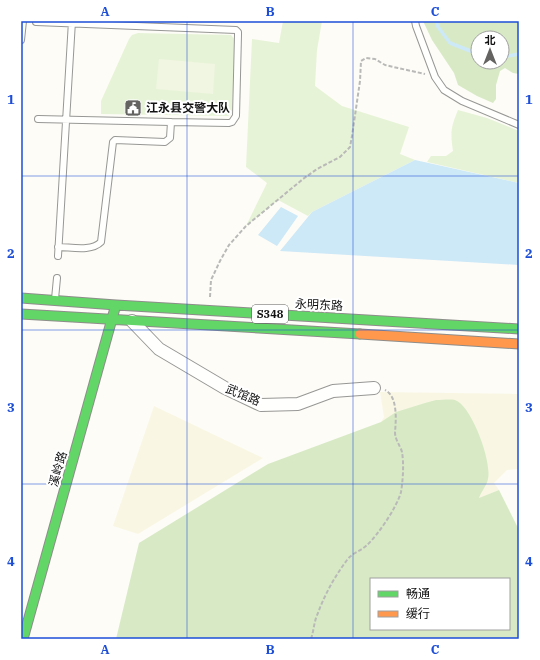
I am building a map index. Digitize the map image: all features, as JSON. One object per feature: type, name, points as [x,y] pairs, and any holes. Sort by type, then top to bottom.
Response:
[{"type":"main road","name":"永明东路","points":[[21,298],[519,329]]},
{"type":"main road","name":"溪岭路","points":[[22,639],[116,305]]},
{"type":"main road","name":"S348","points":[[21,314],[519,344]]},
{"type":"street","name":"武馆路","points":[[132,321],[159,349],[225,388],[261,405],[298,404],[333,391],[374,388]]},
{"type":"lane","points":[[21,40],[23,21]]},
{"type":"lane","points":[[415,21],[423,48],[435,77],[444,90],[462,101],[519,125]]},
{"type":"lane","points":[[36,22],[142,24],[236,30],[238,32],[236,116],[229,123],[38,119]]},
{"type":"lane","points":[[58,256],[72,22]]},
{"type":"lane","points":[[58,247],[94,247],[101,242],[113,142],[115,140],[165,142],[170,138],[171,122]]},
{"type":"lane","points":[[55,300],[57,278]]},
{"type":"path","points":[[210,299],[211,280],[220,261],[229,245],[246,226],[303,179],[317,169],[340,157],[350,147],[360,82],[361,61],[366,58],[374,59],[392,67],[435,77]]},
{"type":"path","points":[[310,639],[314,631],[317,614],[334,578],[349,558],[366,547],[379,531],[400,493],[403,469],[402,453],[395,436],[396,415],[394,404],[388,391],[374,388]]},
{"type":"shaded area","points":[[380,392],[519,394],[519,469],[507,470],[494,483],[499,490],[478,499],[381,422],[384,417]]},
{"type":"shaded area","points":[[154,406],[263,458],[138,534],[113,526]]},
{"type":"green space","points":[[283,21],[322,21],[317,50],[315,86],[342,106],[409,127],[400,154],[415,160],[312,212],[308,216],[278,200],[246,226],[267,183],[246,167],[252,39],[279,43]]},
{"type":"green space","points":[[423,21],[519,21],[519,74],[508,70],[510,70],[510,30],[470,30],[470,70],[502,70],[500,71],[496,85],[496,99],[493,103],[458,85],[454,73],[432,40]]},
{"type":"green space","points":[[138,33],[231,35],[235,40],[232,113],[228,116],[101,114],[101,101],[129,39],[132,35]]},
{"type":"green space","points":[[159,59],[215,64],[213,94],[156,89]]},
{"type":"green space","points":[[458,110],[487,118],[519,131],[519,183],[427,162],[431,156],[446,156],[453,151],[452,130]]},
{"type":"green space","points":[[436,400],[455,400],[468,412],[474,423],[484,448],[488,471],[488,479],[479,498],[499,490],[519,530],[519,639],[116,639],[139,543],[268,464],[381,422],[396,412]]},
{"type":"water","points":[[415,160],[519,183],[519,265],[280,251],[312,212]]},
{"type":"water","points":[[281,207],[298,216],[277,246],[258,235]]},
{"type":"waterway","points":[[436,21],[438,27],[450,43],[470,51]]},
{"type":"waterway","points":[[510,56],[519,54]]},
{"type":"traffic: fast","points":[[21,298],[519,329]]},
{"type":"traffic: fast","points":[[23,639],[115,308]]},
{"type":"traffic: fast","points":[[21,314],[360,334]]},
{"type":"traffic: slow","points":[[360,334],[519,344]]},
{"type":"place","name":"江永县交警大队","points":[[133,108]]}]
